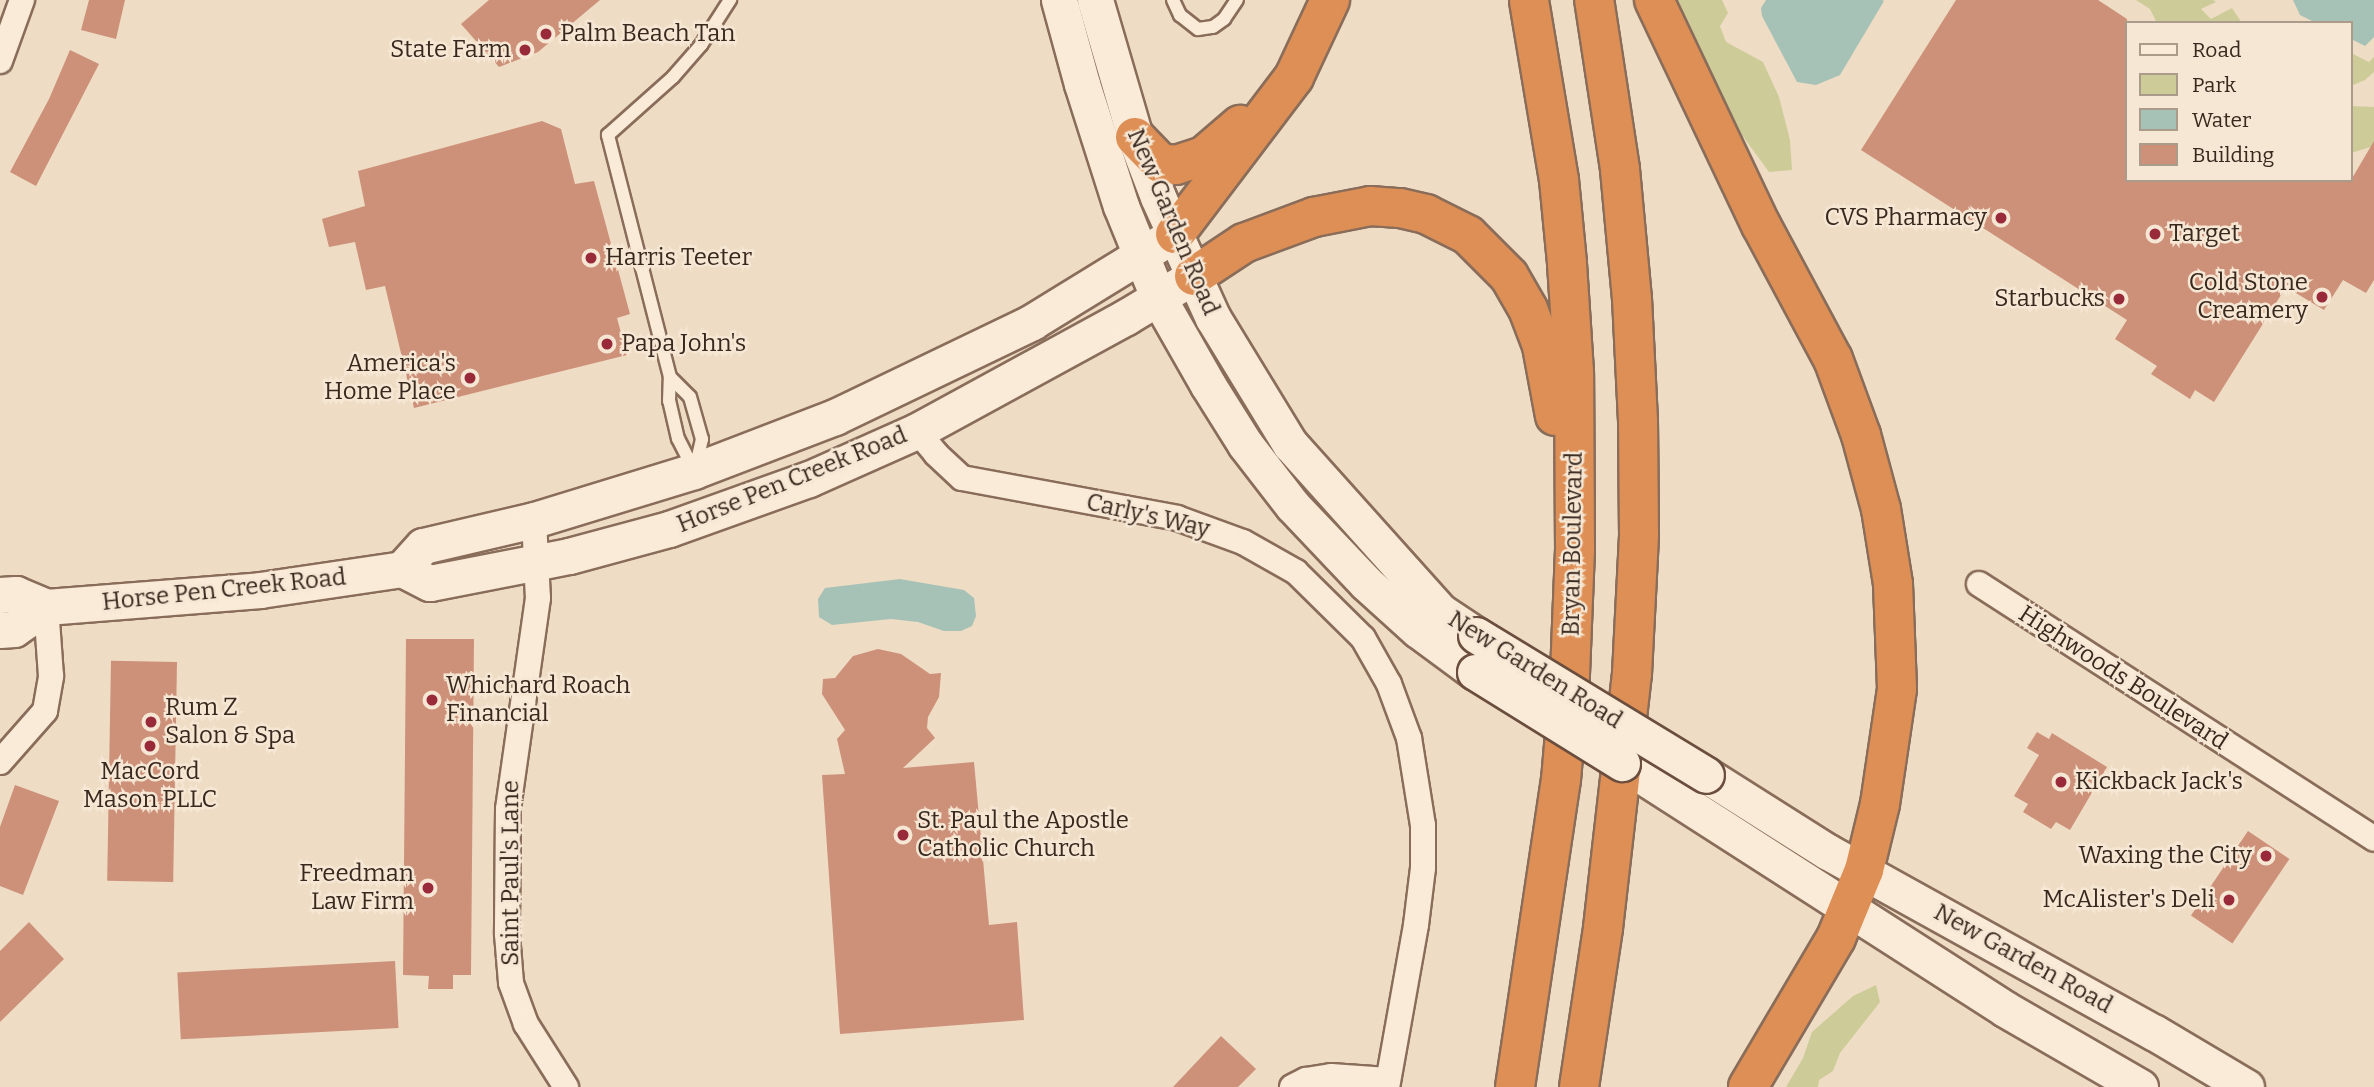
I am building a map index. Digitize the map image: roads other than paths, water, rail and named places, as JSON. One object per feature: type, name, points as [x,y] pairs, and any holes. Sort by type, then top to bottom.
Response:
[{"type":"highway","points":[[1175,234],[1294,77],[1330,0]]},
{"type":"highway","name":"Bryan Boulevard","points":[[1515,1087],[1559,793],[1570,674],[1575,549],[1574,372],[1559,180],[1529,0]]},
{"type":"highway","points":[[1579,1087],[1603,928],[1632,674],[1639,534],[1638,421],[1631,286],[1620,169],[1594,0]]},
{"type":"highway","points":[[1654,0],[1761,225],[1833,359],[1861,435],[1881,509],[1894,584],[1897,689],[1880,804],[1864,870],[1851,908],[1748,1087]]},
{"type":"highway","points":[[1135,137],[1160,163],[1184,163],[1204,156],[1250,115],[1279,98]]},
{"type":"highway","points":[[1194,276],[1244,243],[1314,216],[1370,206],[1400,208],[1445,222],[1468,235],[1490,254],[1509,276],[1528,309],[1550,379],[1555,421],[1570,674]]},
{"type":"main road","name":"New Garden Road","points":[[1059,0],[1098,136],[1141,257],[1160,299],[1245,444],[1293,506],[1366,583],[1418,630],[1475,673],[1699,810],[2005,1009],[2140,1087]]},
{"type":"main road","name":"New Garden Road","points":[[1095,0],[1135,137],[1213,318],[1290,444],[1441,612],[1864,870],[2155,1032],[2245,1087]]},
{"type":"main road","name":"Horse Pen Creek Road","points":[[402,569],[423,546],[534,520],[694,471],[852,408],[1032,322],[1175,234]]},
{"type":"main road","name":"Horse Pen Creek Road","points":[[0,595],[16,594],[46,607],[260,590],[402,569],[430,583],[538,563],[669,529],[809,479],[917,431],[1160,299],[1194,276]]},
{"type":"main road","points":[[739,504],[743,491],[758,474],[801,452],[852,408]]},
{"type":"main road","points":[[669,529],[690,502],[694,491],[694,471]]},
{"type":"main road","name":"Horse Pen Creek Road","points":[[0,630],[14,629],[46,607]]},
{"type":"street","points":[[0,61],[22,0]]},
{"type":"street","name":"Carly's Way","points":[[917,431],[936,454],[962,478],[1177,518],[1243,542],[1296,572],[1363,638],[1389,684],[1409,738],[1423,825],[1423,868],[1414,938],[1388,1083]]},
{"type":"street","name":"Saint Paul's Lane","points":[[534,520],[538,598],[508,809],[508,954],[511,983],[526,1024],[566,1087]]},
{"type":"street","name":"Highwoods Boulevard","points":[[1979,584],[2374,839]]},
{"type":"street","points":[[0,762],[45,711],[51,676],[46,607]]},
{"type":"street","points":[[1292,1087],[1306,1080],[1331,1076],[1388,1083]]},
{"type":"lane","points":[[694,471],[678,439],[669,401],[670,377],[608,135],[673,77],[701,45],[730,0]]},
{"type":"lane","points":[[1172,0],[1180,15],[1198,29],[1213,27],[1224,19],[1237,0]]},
{"type":"lane","points":[[670,377],[690,397],[702,439],[694,471]]},
{"type":"water","points":[[1766,0],[1884,1],[1840,75],[1816,85],[1797,82],[1762,16],[1761,8]]},
{"type":"water","points":[[2293,0],[2374,0],[2374,37],[2365,46],[2353,40],[2353,21],[2312,21],[2300,15]]},
{"type":"water","points":[[900,579],[964,590],[974,598],[976,616],[972,626],[961,631],[944,631],[918,622],[891,619],[832,625],[819,617],[818,599],[825,588]]},
{"type":"place","name":"Palm Beach Tan","points":[[546,34]]},
{"type":"place","name":"State Farm","points":[[525,50]]},
{"type":"place","name":"CVS Pharmacy","points":[[2001,218]]},
{"type":"place","name":"Target","points":[[2155,234]]},
{"type":"place","name":"Harris Teeter","points":[[591,258]]},
{"type":"place","name":"Cold Stone Creamery","points":[[2322,297]]},
{"type":"place","name":"Starbucks","points":[[2119,299]]},
{"type":"place","name":"Papa John's","points":[[607,344]]},
{"type":"place","name":"America's Home Place","points":[[470,378]]},
{"type":"place","name":"Whichard Roach Financial","points":[[432,700]]},
{"type":"place","name":"Rum Z Salon & Spa","points":[[151,722]]},
{"type":"place","name":"MacCord Mason PLLC","points":[[150,746]]},
{"type":"place","name":"Kickback Jack's","points":[[2061,782]]},
{"type":"place","name":"St. Paul the Apostle Catholic Church","points":[[903,835]]},
{"type":"place","name":"Waxing the City","points":[[2266,856]]},
{"type":"place","name":"Freedman Law Firm","points":[[428,888]]},
{"type":"place","name":"McAlister's Deli","points":[[2229,900]]}]
